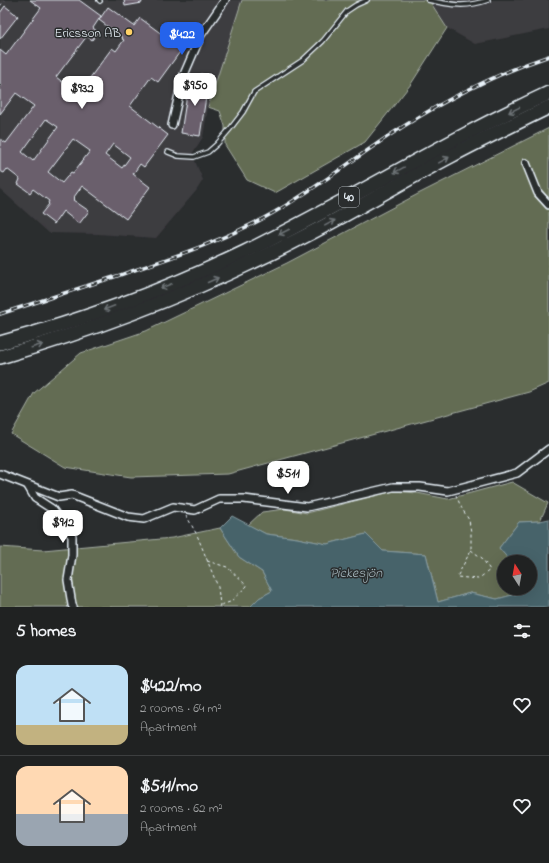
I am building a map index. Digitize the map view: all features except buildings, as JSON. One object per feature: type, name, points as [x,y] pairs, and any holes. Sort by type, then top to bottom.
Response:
[{"type":"highway","name":"40","points":[[0,343],[101,312],[223,262],[302,223],[516,108],[549,93]]},
{"type":"highway","name":"40","points":[[0,357],[106,324],[194,289],[249,264],[307,235],[451,156],[549,107]]},
{"type":"street","points":[[172,125],[183,77],[201,36],[225,0]]},
{"type":"street","points":[[526,163],[538,193],[549,205]]},
{"type":"street","points":[[0,474],[59,497],[72,496],[128,517],[144,519],[174,507],[195,510],[219,499],[244,499],[307,507],[393,487],[420,487],[448,491],[517,472],[549,449]]},
{"type":"street","points":[[28,486],[35,498],[52,508],[72,536],[72,555],[68,580],[73,607]]},
{"type":"street","points":[[52,508],[54,502],[59,497]]},
{"type":"lane","points":[[168,152],[178,156],[194,157],[208,152],[230,129],[243,112],[254,92],[303,60],[323,41],[347,11],[367,0]]},
{"type":"lane","points":[[428,0],[456,6],[465,6],[488,0]]},
{"type":"path","points":[[0,6],[5,0]]},
{"type":"path","points":[[453,490],[461,508],[469,520],[471,532],[471,550],[457,578],[478,579],[490,570],[482,558],[471,550]]},
{"type":"path","points":[[184,509],[197,535],[218,587],[220,605]]},
{"type":"path","points":[[207,561],[227,567],[247,586],[230,602],[218,607]]},
{"type":"shaded area","points":[[0,0],[242,0],[208,107],[203,137],[192,154],[203,180],[196,191],[156,238],[98,234],[49,233],[0,189]]},
{"type":"shaded area","points":[[429,0],[549,0],[549,29],[475,44],[447,28]]},
{"type":"green space","points":[[242,0],[429,0],[447,28],[411,84],[365,142],[275,193],[247,180],[225,145],[225,126],[220,111],[208,107]]},
{"type":"green space","points":[[549,128],[549,383],[529,392],[228,474],[131,477],[65,467],[11,434],[34,393],[81,353],[146,331],[287,263],[420,193]]},
{"type":"green space","points":[[512,482],[548,503],[540,521],[519,522],[499,548],[505,555],[497,555],[497,595],[512,595],[497,599],[470,593],[438,602],[426,554],[383,551],[366,534],[327,544],[266,534],[248,525],[262,512],[285,509],[307,513],[394,491],[417,493],[448,499]]},
{"type":"green space","points":[[220,528],[239,557],[262,572],[272,591],[259,598],[250,607],[0,607],[0,547],[43,550],[172,538]]},
{"type":"water","name":"Pickesjön","points":[[232,516],[266,534],[327,544],[366,534],[383,551],[426,554],[438,602],[470,593],[497,599],[512,595],[537,595],[537,555],[505,555],[499,548],[519,522],[549,519],[549,607],[250,607],[259,598],[272,591],[262,572],[239,557],[220,528]]},
{"type":"railway","points":[[0,314],[157,262],[235,232],[288,204],[428,111],[467,90],[528,63],[549,56]]},
{"type":"place","name":"Ericsson AB","points":[[129,32]]}]
